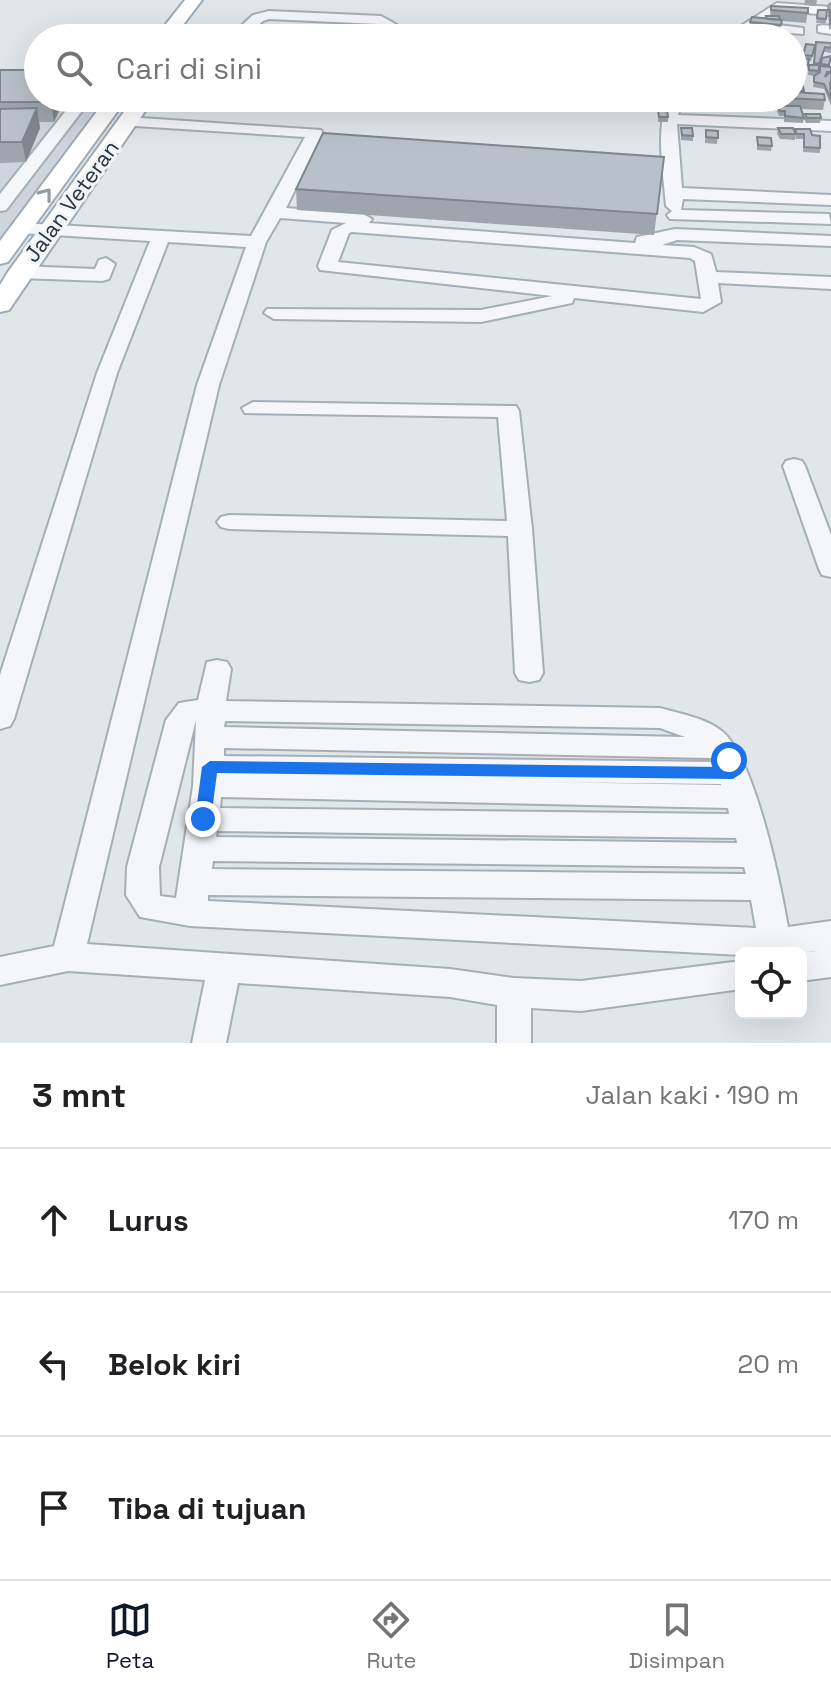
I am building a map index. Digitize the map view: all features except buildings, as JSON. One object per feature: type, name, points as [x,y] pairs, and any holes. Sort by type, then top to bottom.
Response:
[{"type":"main road","points":[[175,24],[194,0]]},
{"type":"main road","name":"Jalan Veteran","points":[[0,257],[107,112]]},
{"type":"main road","name":"Jalan Veteran","points":[[0,305],[134,112]]},
{"type":"street","points":[[752,24],[783,6],[824,7]]},
{"type":"street","points":[[251,24],[258,18],[278,15],[381,20],[388,24]]},
{"type":"street","points":[[0,206],[54,126],[69,112]]},
{"type":"street","points":[[671,112],[669,119],[681,194],[680,230]]},
{"type":"street","points":[[669,119],[831,126]]},
{"type":"street","points":[[68,957],[208,385],[257,242],[322,134],[126,122]]},
{"type":"street","points":[[681,194],[831,200]]},
{"type":"street","points":[[275,212],[653,241],[680,230],[829,219]]},
{"type":"street","points":[[351,227],[694,253],[704,258],[711,302],[703,306],[586,294],[331,268],[327,266],[327,261],[341,230],[351,227]]},
{"type":"street","points":[[21,228],[257,242]]},
{"type":"street","points":[[680,230],[831,241]]},
{"type":"street","points":[[0,719],[107,373],[161,236]]},
{"type":"street","points":[[790,250],[831,253]]},
{"type":"street","points":[[20,272],[102,275],[106,264]]},
{"type":"street","points":[[707,277],[831,283]]},
{"type":"street","points":[[274,313],[481,316],[586,294]]},
{"type":"street","points":[[253,408],[508,411],[520,529],[529,673]]},
{"type":"street","points":[[794,466],[831,569]]},
{"type":"street","points":[[229,522],[520,529]]},
{"type":"street","points":[[190,913],[217,669]]},
{"type":"street","points":[[210,750],[189,710],[182,715],[142,883],[142,895],[151,908],[190,913],[775,943],[831,935]]},
{"type":"street","points":[[210,750],[660,718],[691,727],[739,800],[765,887],[775,943]]},
{"type":"street","points":[[210,750],[739,800]]},
{"type":"street","points":[[201,834],[739,800]]},
{"type":"street","points":[[194,882],[765,887]]},
{"type":"street","points":[[0,971],[68,957],[450,983],[514,993],[581,996],[735,976]]},
{"type":"street","points":[[807,966],[831,963]]},
{"type":"street","points":[[209,1043],[224,967]]},
{"type":"street","points":[[514,993],[514,1043]]},
{"type":"shaded area","points":[[0,70],[24,71],[24,112],[107,112],[0,261]]},
{"type":"route","points":[[203,819],[210,767],[733,773],[729,760]]}]
